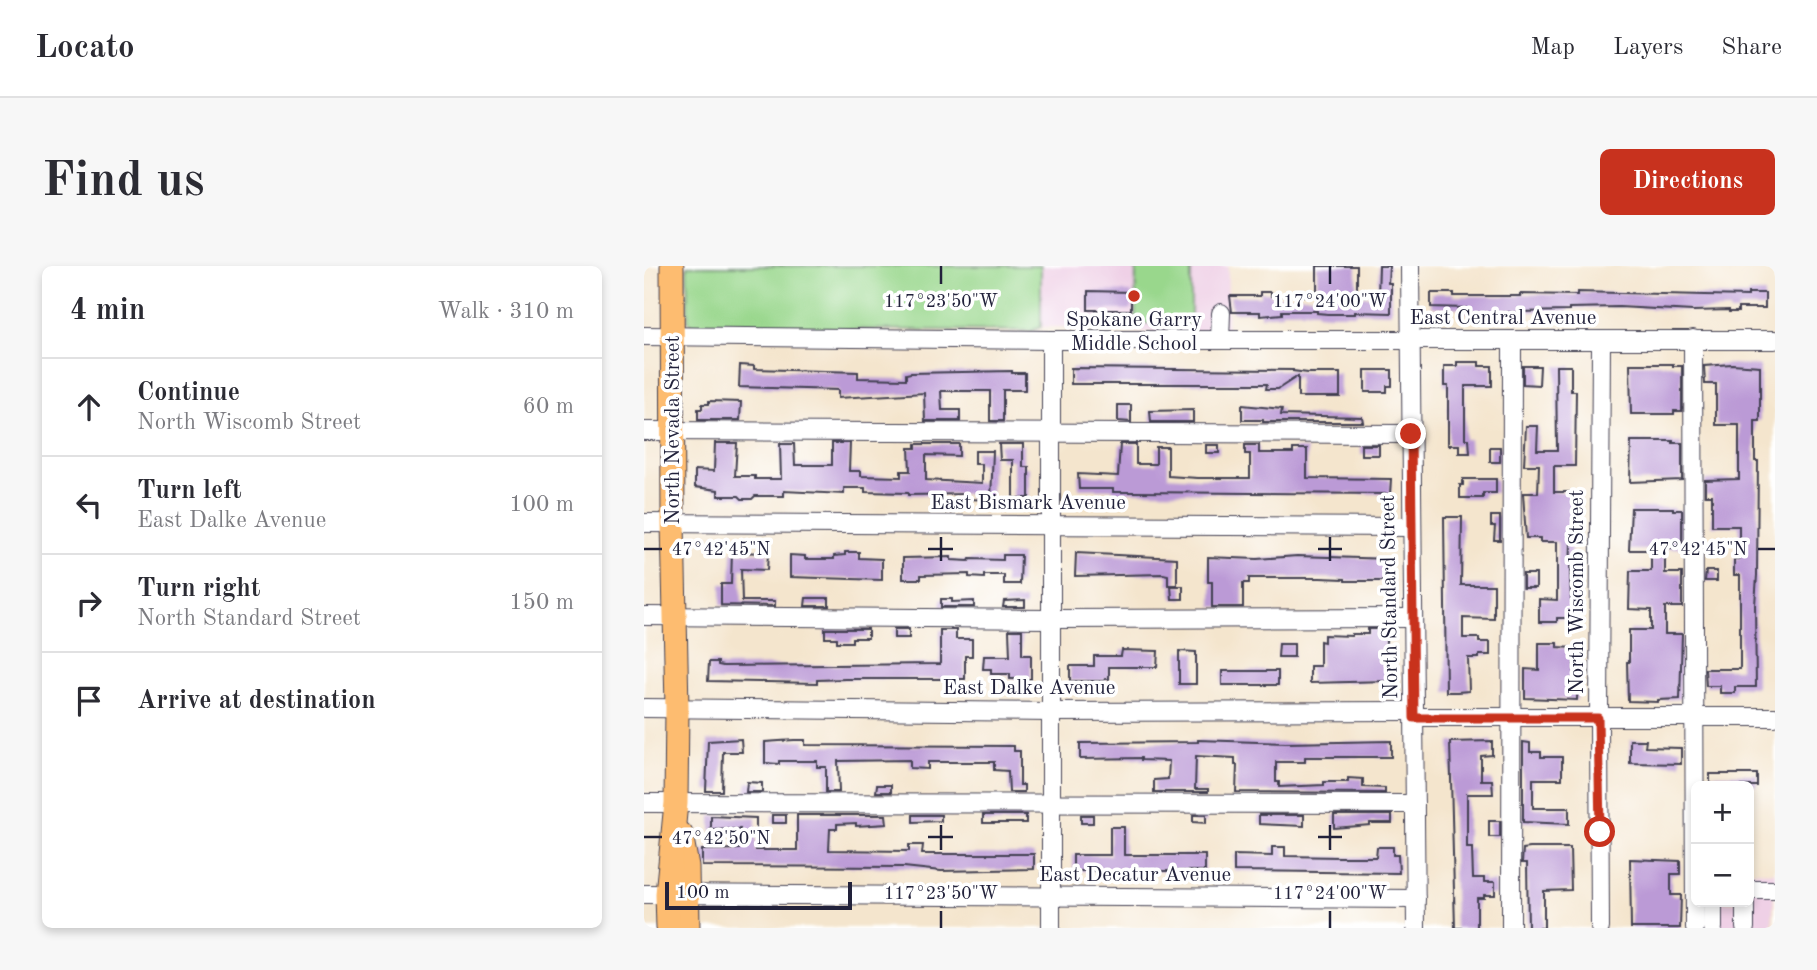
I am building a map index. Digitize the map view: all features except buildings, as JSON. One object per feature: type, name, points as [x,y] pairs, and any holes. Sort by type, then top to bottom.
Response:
[{"type":"main road","name":"North Nevada Street","points":[[668,928],[667,894],[676,803],[677,708],[672,266]]},
{"type":"main road","name":"North Nevada Street","points":[[667,894],[688,928]]},
{"type":"street","name":"North Standard Street","points":[[1410,266],[1416,928]]},
{"type":"street","points":[[1220,340],[1221,313]]},
{"type":"street","name":"East Central Avenue","points":[[644,336],[1051,340],[1775,341]]},
{"type":"street","points":[[1693,339],[1695,928]]},
{"type":"street","points":[[1051,340],[1052,928]]},
{"type":"street","points":[[1511,928],[1512,340]]},
{"type":"street","name":"North Wiscomb Street","points":[[1600,928],[1598,718],[1601,340]]},
{"type":"street","points":[[644,430],[1411,434]]},
{"type":"street","name":"East Bismark Avenue","points":[[644,523],[1412,527]]},
{"type":"street","points":[[644,616],[1413,618]]},
{"type":"street","name":"East Dalke Avenue","points":[[644,708],[1414,714],[1510,718],[1775,717]]},
{"type":"street","points":[[644,803],[1415,804]]},
{"type":"street","points":[[1754,890],[1775,890]]},
{"type":"street","name":"East Decatur Avenue","points":[[667,894],[1416,899]]},
{"type":"street","points":[[1713,907],[1713,928]]},
{"type":"street","points":[[1745,907],[1745,928]]},
{"type":"shaded area","name":"Spokane Garry Middle School","points":[[1041,266],[1228,266],[1227,332],[1102,332],[1095,327],[1041,327]]},
{"type":"shaded area","points":[[1754,871],[1775,872],[1772,928],[1700,928],[1700,907],[1754,907]]},
{"type":"green space","points":[[687,266],[1041,266],[1041,327],[1031,331],[693,328],[688,320]]},
{"type":"green space","points":[[1136,266],[1191,266],[1191,324],[1135,323]]},
{"type":"place","name":"Spokane Garry Middle School","points":[[1134,296]]},
{"type":"route","points":[[1411,434],[1414,718],[1598,718],[1600,832]]}]
